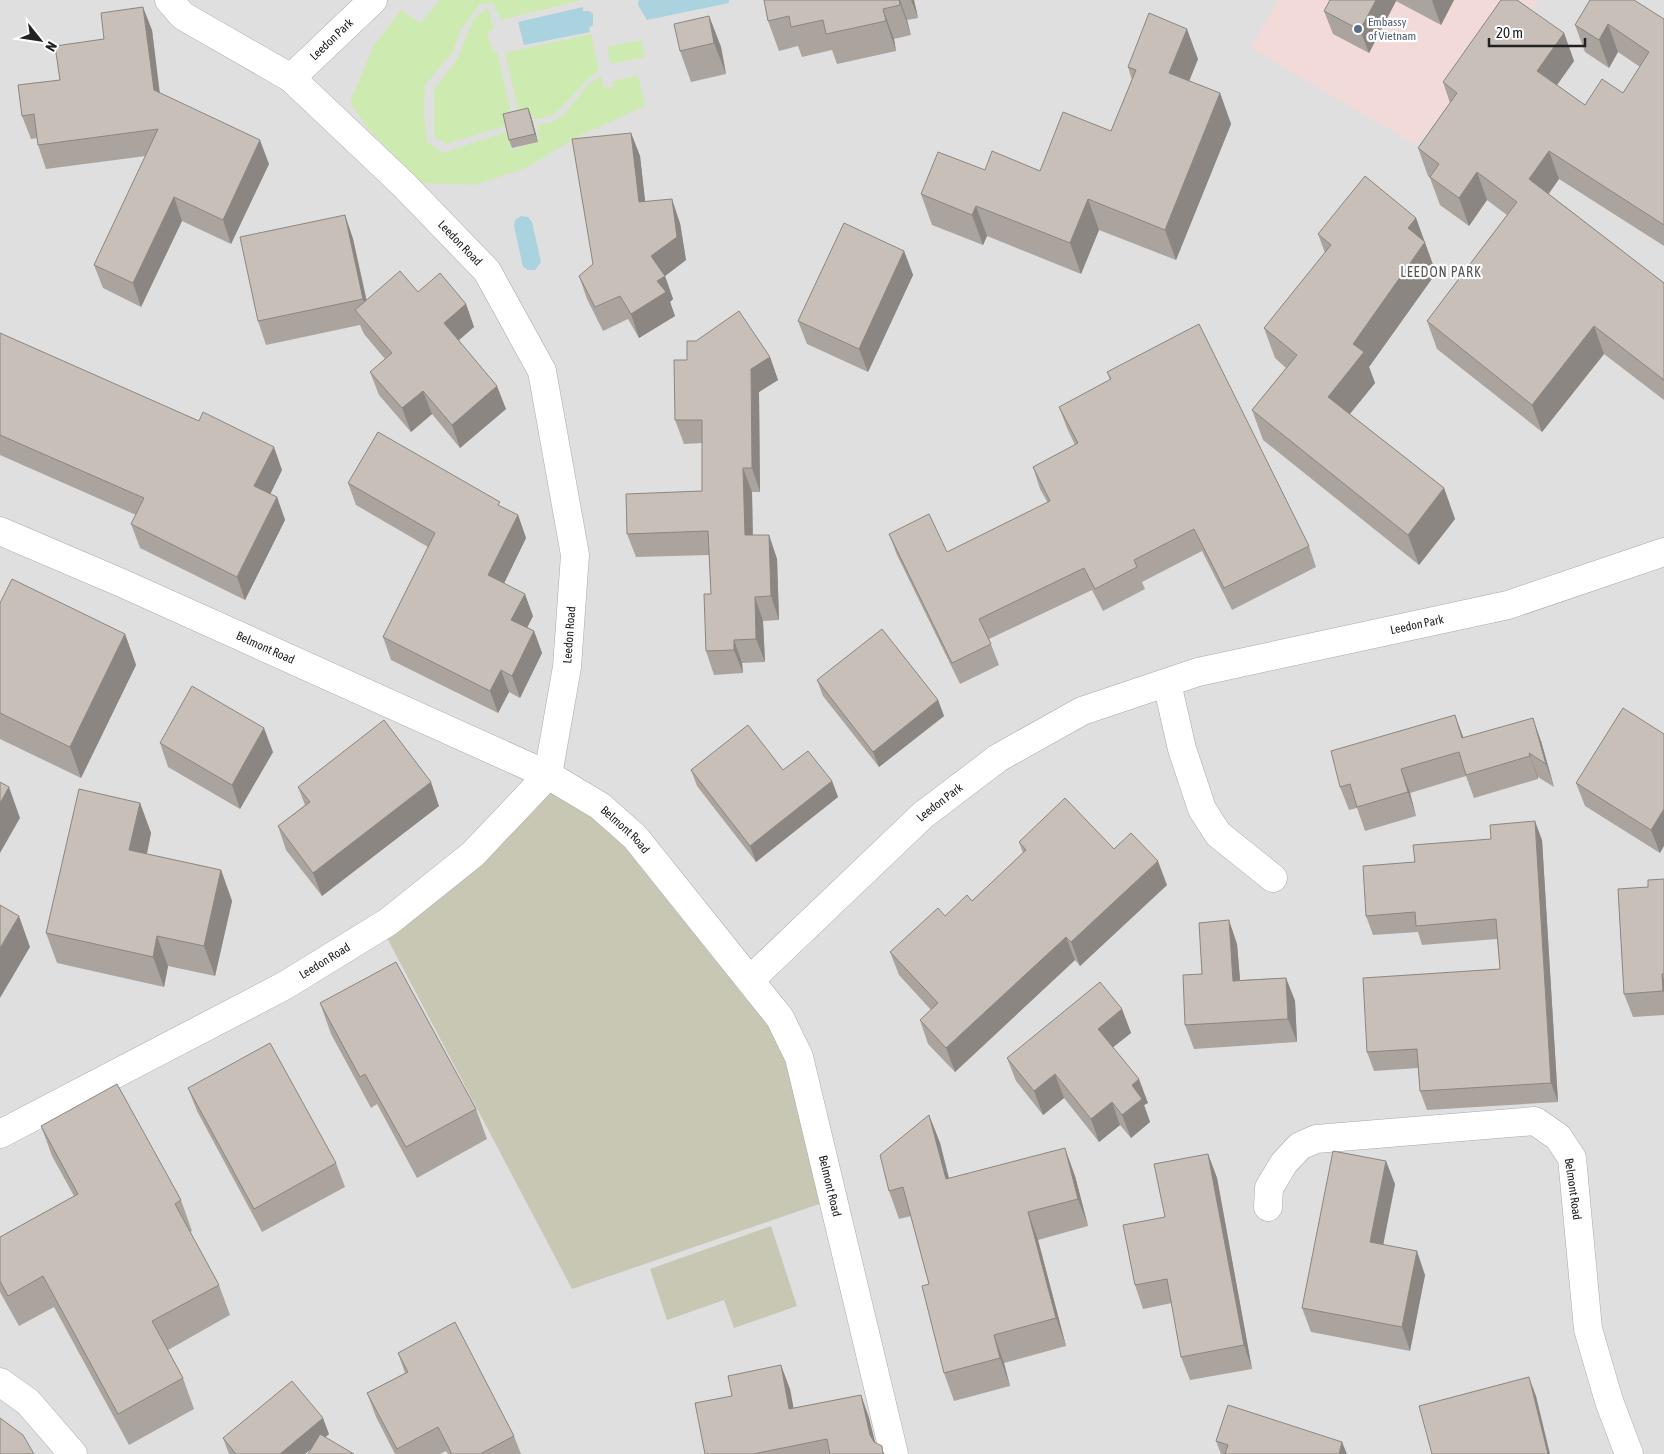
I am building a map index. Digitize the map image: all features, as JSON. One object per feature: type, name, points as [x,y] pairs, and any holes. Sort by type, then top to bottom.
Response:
[{"type":"street","name":"Leedon Road","points":[[0,1134],[284,986],[388,922],[473,854],[548,775],[567,667],[575,555],[542,371],[488,271],[403,184],[290,78],[183,16],[169,0]]},
{"type":"street","name":"Leedon Park","points":[[290,78],[373,0]]},
{"type":"street","name":"Belmont Road","points":[[0,531],[124,584],[548,775],[600,806],[635,837],[780,1018],[799,1057],[894,1454]]},
{"type":"street","name":"Leedon Park","points":[[750,980],[923,814],[998,758],[1082,711],[1198,672],[1508,605],[1664,552]]},
{"type":"street","points":[[1167,682],[1182,749],[1202,809],[1218,834],[1273,878]]},
{"type":"street","name":"Belmont Road","points":[[1268,1207],[1269,1188],[1284,1163],[1300,1146],[1316,1139],[1535,1121],[1558,1137],[1572,1158],[1588,1328],[1609,1401],[1629,1454]]},
{"type":"street","points":[[0,1382],[28,1402],[73,1454]]},
{"type":"shaded area","points":[[0,0],[1664,0],[1664,1454],[0,1454]]},
{"type":"shaded area","points":[[1278,0],[1540,0],[1416,145],[1251,48]]},
{"type":"shaded area","points":[[548,775],[607,812],[764,997],[804,1077],[822,1203],[572,1289],[385,934]]},
{"type":"shaded area","points":[[771,1226],[797,1306],[734,1328],[724,1300],[667,1320],[650,1269]]},
{"type":"green space","points":[[440,0],[579,0],[501,20],[493,3],[480,4],[460,31],[453,52],[425,85],[424,112],[427,142],[443,153],[506,132],[512,150],[539,141],[537,125],[553,122],[566,112],[588,85],[601,76],[604,88],[614,87],[613,81],[638,75],[645,106],[581,135],[526,168],[475,185],[421,183],[369,130],[350,102],[373,47],[401,10],[421,23]]},
{"type":"green space","points":[[488,8],[494,29],[487,33],[493,51],[497,51],[512,117],[507,119],[505,126],[446,144],[434,136],[434,89],[458,58],[473,19]]},
{"type":"green space","points":[[591,34],[599,71],[585,82],[551,116],[534,120],[533,115],[519,114],[505,53]]},
{"type":"green space","points":[[641,40],[645,57],[611,64],[607,47]]},
{"type":"water","points":[[639,0],[729,0],[729,3],[647,20],[638,5]]},
{"type":"water","points":[[583,7],[583,11],[589,11],[593,14],[593,25],[589,28],[590,32],[524,45],[518,22]]},
{"type":"water","points":[[521,216],[528,217],[532,222],[541,262],[535,270],[528,270],[523,267],[514,226],[515,220]]},
{"type":"building","points":[[764,0],[899,0],[900,5],[883,9],[886,21],[826,34],[823,20],[791,27],[789,16],[768,21]]},
{"type":"building","points":[[1330,0],[1376,0],[1360,30],[1324,11]]},
{"type":"building","points":[[1501,0],[1517,0],[1564,33],[1537,71],[1585,105],[1602,79],[1623,93],[1649,52],[1608,24],[1599,40],[1575,25],[1590,0],[1634,0],[1664,19],[1664,225],[1549,151],[1529,179],[1664,283],[1664,380],[1594,326],[1532,405],[1427,321],[1517,202],[1477,172],[1459,198],[1430,177],[1439,164],[1418,148],[1457,93],[1443,82]]},
{"type":"building","points":[[143,7],[154,90],[260,140],[223,220],[174,197],[133,283],[94,265],[158,129],[38,145],[34,114],[22,116],[18,85],[60,80],[55,46],[104,39],[101,13]]},
{"type":"building","points":[[1149,13],[1187,29],[1169,73],[1220,93],[1165,230],[1088,199],[1070,243],[976,206],[972,215],[921,194],[938,152],[985,170],[992,151],[1040,171],[1063,112],[1111,131],[1136,70],[1128,67]]},
{"type":"building","points":[[709,16],[714,43],[680,51],[674,24]]},
{"type":"building","points":[[528,108],[535,134],[509,140],[503,114]]},
{"type":"building","points":[[631,133],[639,202],[672,199],[677,237],[651,256],[665,276],[657,281],[666,292],[631,314],[620,296],[595,307],[579,276],[593,264],[572,139]]},
{"type":"building","points":[[1365,176],[1416,218],[1408,228],[1425,242],[1353,344],[1364,352],[1328,397],[1444,488],[1408,535],[1252,410],[1297,355],[1264,328],[1331,245],[1318,234]]},
{"type":"building","points":[[345,215],[363,299],[258,321],[240,237]]},
{"type":"building","points":[[844,223],[904,251],[859,349],[798,321]]},
{"type":"building","points":[[400,271],[418,292],[440,273],[466,304],[444,323],[497,386],[452,425],[423,391],[402,408],[370,372],[392,353],[355,310]]},
{"type":"building","points":[[739,311],[770,357],[751,369],[752,468],[743,468],[745,535],[769,535],[771,596],[755,597],[756,639],[734,640],[734,650],[706,651],[704,594],[711,594],[708,531],[627,534],[626,494],[702,491],[702,420],[675,420],[674,360],[687,360],[687,341],[696,341]]},
{"type":"building","points":[[1199,324],[1309,546],[1224,588],[1194,529],[1134,560],[1137,567],[1095,589],[1084,568],[979,619],[991,644],[952,663],[889,534],[929,514],[947,552],[1050,501],[1033,467],[1078,443],[1059,407],[1111,379],[1107,372]]},
{"type":"building","points":[[0,333],[199,421],[203,412],[274,447],[254,486],[277,497],[237,577],[131,524],[144,498],[0,435]]},
{"type":"building","points":[[378,432],[500,502],[498,505],[518,515],[488,575],[525,594],[511,620],[534,631],[512,676],[501,670],[490,691],[383,637],[435,533],[348,483]]},
{"type":"building","points":[[12,579],[125,634],[70,747],[0,713],[0,603]]},
{"type":"building","points":[[882,629],[938,700],[873,752],[817,680]]},
{"type":"building","points":[[192,686],[264,728],[232,785],[160,743]]},
{"type":"building","points":[[1623,708],[1664,734],[1664,809],[1651,830],[1576,783]]},
{"type":"building","points":[[1455,715],[1462,738],[1533,718],[1546,764],[1529,753],[1530,756],[1466,775],[1459,752],[1401,769],[1408,792],[1357,807],[1350,784],[1340,787],[1331,751]]},
{"type":"building","points":[[384,720],[431,782],[313,873],[278,826],[310,802],[298,787]]},
{"type":"building","points":[[748,725],[783,770],[808,751],[832,781],[750,846],[691,770]]},
{"type":"building","points":[[0,782],[9,787],[0,803]]},
{"type":"building","points":[[79,789],[140,803],[129,850],[221,870],[204,946],[157,936],[153,957],[46,933]]},
{"type":"building","points":[[1065,798],[1114,849],[1131,833],[1158,861],[1071,942],[1066,937],[946,1048],[920,1020],[938,1003],[890,952],[938,908],[945,916],[967,895],[972,901],[1026,850],[1019,842]]},
{"type":"building","points":[[1535,821],[1551,1083],[1420,1091],[1417,1049],[1367,1052],[1363,978],[1500,969],[1496,919],[1416,926],[1415,912],[1366,916],[1363,866],[1415,862],[1413,845],[1491,839],[1490,825]]},
{"type":"building","points":[[1664,879],[1663,991],[1624,994],[1618,889],[1648,887],[1648,880]]},
{"type":"building","points":[[0,905],[19,916],[0,948]]},
{"type":"building","points":[[1229,920],[1233,981],[1286,978],[1288,1019],[1185,1025],[1183,975],[1202,974],[1199,923]]},
{"type":"building","points":[[396,962],[476,1109],[406,1147],[365,1074],[360,1077],[320,1003]]},
{"type":"building","points":[[1100,982],[1122,1009],[1098,1029],[1139,1079],[1132,1085],[1142,1099],[1122,1115],[1112,1102],[1091,1119],[1055,1074],[1034,1091],[1007,1058]]},
{"type":"building","points":[[270,1043],[336,1163],[254,1209],[188,1088]]},
{"type":"building","points":[[117,1084],[181,1200],[175,1204],[219,1285],[152,1321],[183,1378],[118,1414],[43,1276],[8,1296],[0,1281],[0,1237],[78,1194],[41,1126]]},
{"type":"building","points":[[929,1115],[946,1179],[1065,1148],[1078,1199],[1028,1212],[1056,1318],[994,1335],[1000,1358],[944,1373],[922,1286],[929,1284],[903,1187],[889,1191],[880,1155]]},
{"type":"building","points":[[1333,1151],[1386,1161],[1370,1242],[1417,1251],[1402,1327],[1302,1308]]},
{"type":"building","points":[[1208,1154],[1244,1345],[1181,1357],[1167,1279],[1135,1285],[1123,1225],[1165,1217],[1154,1164]]},
{"type":"building","points":[[455,1322],[514,1436],[480,1454],[452,1454],[438,1427],[397,1449],[367,1393],[408,1372],[398,1353]]},
{"type":"building","points":[[781,1365],[789,1409],[861,1395],[870,1435],[874,1442],[882,1446],[883,1454],[830,1454],[827,1439],[753,1454],[705,1454],[695,1403],[732,1396],[728,1376]]},
{"type":"building","points":[[1529,1377],[1548,1454],[1432,1454],[1419,1406]]},
{"type":"building","points":[[292,1381],[323,1418],[280,1454],[236,1454],[223,1438]]},
{"type":"building","points":[[1228,1405],[1342,1442],[1339,1454],[1225,1454],[1228,1445],[1216,1441]]},
{"type":"building","points":[[0,1418],[23,1435],[34,1454],[0,1454]]},
{"type":"building","points":[[320,1434],[354,1454],[308,1454]]},
{"type":"place","name":"Embassy of Vietnam","points":[[1358,29]]},
{"type":"district","name":"LEEDON PARK","points":[[1441,272]]}]
